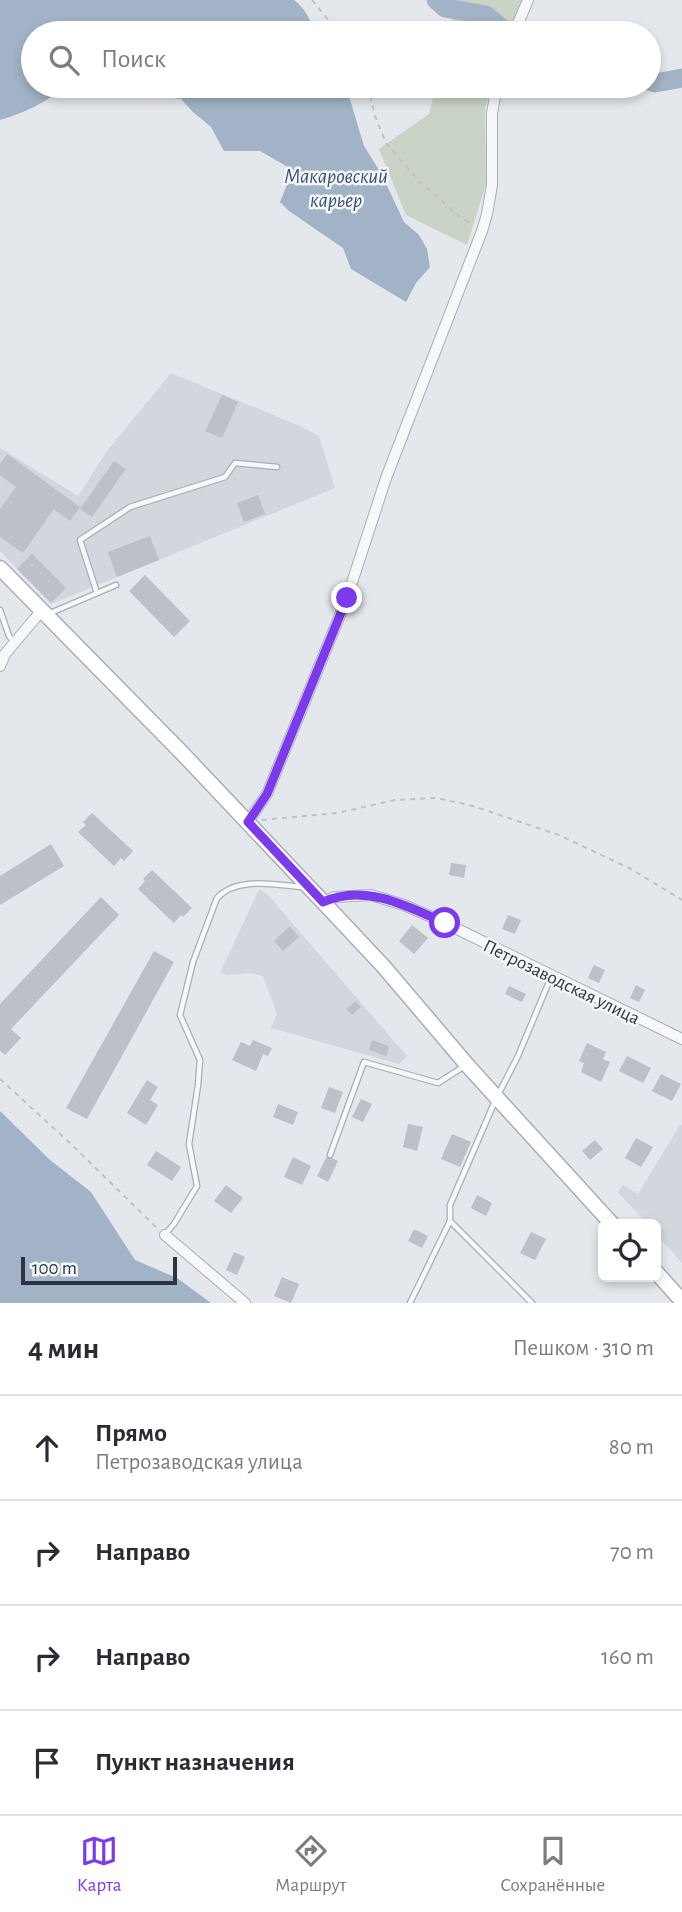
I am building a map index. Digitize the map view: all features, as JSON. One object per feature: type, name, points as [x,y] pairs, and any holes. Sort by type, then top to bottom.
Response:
[{"type":"main road","points":[[0,568],[182,752],[384,967],[467,1065],[607,1219]]},
{"type":"main road","points":[[661,1278],[682,1301]]},
{"type":"street","points":[[518,21],[528,0]]},
{"type":"street","points":[[248,822],[267,794],[347,598],[386,478],[482,231],[492,185],[492,113],[495,98]]},
{"type":"street","points":[[0,666],[2,655],[45,612]]},
{"type":"street","name":"Петрозаводская улица","points":[[323,902],[334,897],[371,895],[404,905],[682,1039]]},
{"type":"street","points":[[165,1235],[245,1303]]},
{"type":"lane","points":[[97,593],[80,540],[130,507],[225,477],[235,463],[277,467]]},
{"type":"lane","points":[[45,612],[116,585]]},
{"type":"lane","points":[[0,610],[9,636],[15,642]]},
{"type":"lane","points":[[165,1235],[197,1186],[189,1144],[200,1060],[180,1015],[193,962],[216,898],[223,891],[235,886],[259,884],[310,888]]},
{"type":"lane","points":[[410,1303],[450,1221],[450,1205],[551,976]]},
{"type":"lane","points":[[330,1155],[364,1062],[438,1083],[467,1065]]},
{"type":"lane","points":[[450,1221],[532,1303]]},
{"type":"path","points":[[312,0],[329,21]]},
{"type":"path","points":[[371,98],[386,143],[418,180],[460,217],[482,231]]},
{"type":"path","points":[[248,822],[337,813],[395,800],[437,798],[473,806],[559,835],[631,869],[682,900]]},
{"type":"path","points":[[0,1079],[165,1235]]},
{"type":"shaded area","points":[[171,373],[319,436],[335,488],[51,604],[0,551],[0,448],[78,496],[107,451]]},
{"type":"shaded area","points":[[259,889],[268,895],[407,1056],[399,1064],[271,1028],[277,1014],[263,976],[220,973]]},
{"type":"shaded area","points":[[682,1125],[682,1263],[661,1240],[661,1219],[642,1219],[618,1192],[623,1185],[638,1194]]},
{"type":"green space","points":[[457,0],[522,0],[514,21],[452,21]]},
{"type":"green space","points":[[433,98],[488,98],[485,108],[486,184],[467,245],[406,215],[379,149],[429,114]]},
{"type":"water","points":[[0,0],[294,0],[310,21],[21,21],[21,98],[49,98],[0,120]]},
{"type":"water","name":"Макаровский карьер","points":[[174,98],[350,98],[364,146],[382,175],[404,222],[419,235],[427,249],[430,267],[416,283],[406,302],[351,269],[343,248],[280,202],[293,170],[260,151],[224,151],[211,127],[181,99]]},
{"type":"water","points":[[0,1111],[50,1160],[91,1192],[135,1260],[177,1278],[211,1303],[0,1303]]},
{"type":"building","points":[[222,395],[238,402],[222,438],[205,431]]},
{"type":"building","points":[[7,454],[80,507],[70,521],[54,509],[23,553],[0,537],[0,509],[16,487],[0,475],[0,464]]},
{"type":"building","points":[[114,461],[126,469],[92,517],[80,509]]},
{"type":"building","points":[[258,495],[265,514],[244,522],[237,503]]},
{"type":"building","points":[[150,536],[159,560],[117,577],[108,552]]},
{"type":"building","points":[[32,554],[66,588],[51,603],[17,569]]},
{"type":"building","points":[[145,575],[190,621],[174,637],[129,591]]},
{"type":"building","points":[[92,813],[133,851],[124,861],[121,858],[114,866],[78,832],[86,825],[83,822]]},
{"type":"building","points":[[51,844],[64,866],[0,905],[0,876]]},
{"type":"building","points":[[451,863],[466,865],[464,878],[449,875]]},
{"type":"building","points":[[152,870],[192,908],[174,923],[138,889]]},
{"type":"building","points":[[101,897],[119,915],[11,1029],[21,1038],[5,1055],[0,1051],[0,1004]]},
{"type":"building","points":[[508,915],[521,920],[515,934],[502,929]]},
{"type":"building","points":[[412,925],[428,938],[414,954],[399,941]]},
{"type":"building","points":[[290,926],[299,937],[283,951],[274,941]]},
{"type":"building","points":[[154,951],[174,962],[87,1119],[66,1108]]},
{"type":"building","points":[[594,965],[605,970],[599,983],[588,978]]},
{"type":"building","points":[[636,985],[645,990],[639,1002],[630,998]]},
{"type":"building","points":[[509,986],[526,994],[522,1002],[505,994]]},
{"type":"building","points":[[356,1001],[361,1007],[352,1015],[346,1009]]},
{"type":"building","points":[[253,1040],[272,1048],[268,1056],[263,1054],[256,1071],[232,1060],[241,1042],[250,1046]]},
{"type":"building","points":[[372,1040],[389,1046],[386,1056],[369,1050]]},
{"type":"building","points":[[587,1043],[606,1052],[603,1059],[610,1062],[601,1082],[581,1072],[584,1063],[579,1061]]},
{"type":"building","points":[[627,1056],[651,1068],[643,1083],[619,1071]]},
{"type":"building","points":[[661,1074],[681,1084],[672,1101],[652,1091]]},
{"type":"building","points":[[147,1080],[158,1087],[150,1100],[158,1105],[146,1125],[127,1113]]},
{"type":"building","points":[[329,1087],[343,1092],[335,1113],[321,1108]]},
{"type":"building","points":[[361,1099],[372,1104],[363,1122],[352,1117]]},
{"type":"building","points":[[278,1104],[298,1112],[293,1125],[273,1117]]},
{"type":"building","points":[[408,1124],[423,1127],[417,1151],[403,1147]]},
{"type":"building","points":[[452,1134],[471,1142],[460,1167],[441,1159]]},
{"type":"building","points":[[636,1138],[653,1147],[641,1167],[625,1158]]},
{"type":"building","points":[[595,1140],[603,1149],[590,1160],[582,1151]]},
{"type":"building","points":[[156,1151],[181,1167],[172,1181],[147,1165]]},
{"type":"building","points":[[327,1156],[338,1161],[328,1182],[317,1176]]},
{"type":"building","points":[[293,1157],[311,1166],[302,1185],[284,1177]]},
{"type":"building","points":[[226,1185],[243,1198],[231,1213],[214,1201]]},
{"type":"building","points":[[477,1195],[492,1203],[486,1216],[471,1208]]},
{"type":"building","points":[[414,1229],[428,1236],[422,1248],[408,1241]]},
{"type":"building","points":[[531,1232],[546,1239],[535,1260],[520,1253]]},
{"type":"building","points":[[234,1252],[245,1257],[237,1275],[226,1270]]},
{"type":"building","points":[[282,1277],[299,1284],[291,1303],[274,1296]]},
{"type":"waterway","points":[[436,0],[445,8],[486,15],[493,21]]},
{"type":"waterway","points":[[661,82],[682,78]]},
{"type":"route","points":[[347,598],[267,794],[248,822],[323,902],[334,897],[371,895],[404,905],[445,923]]}]
